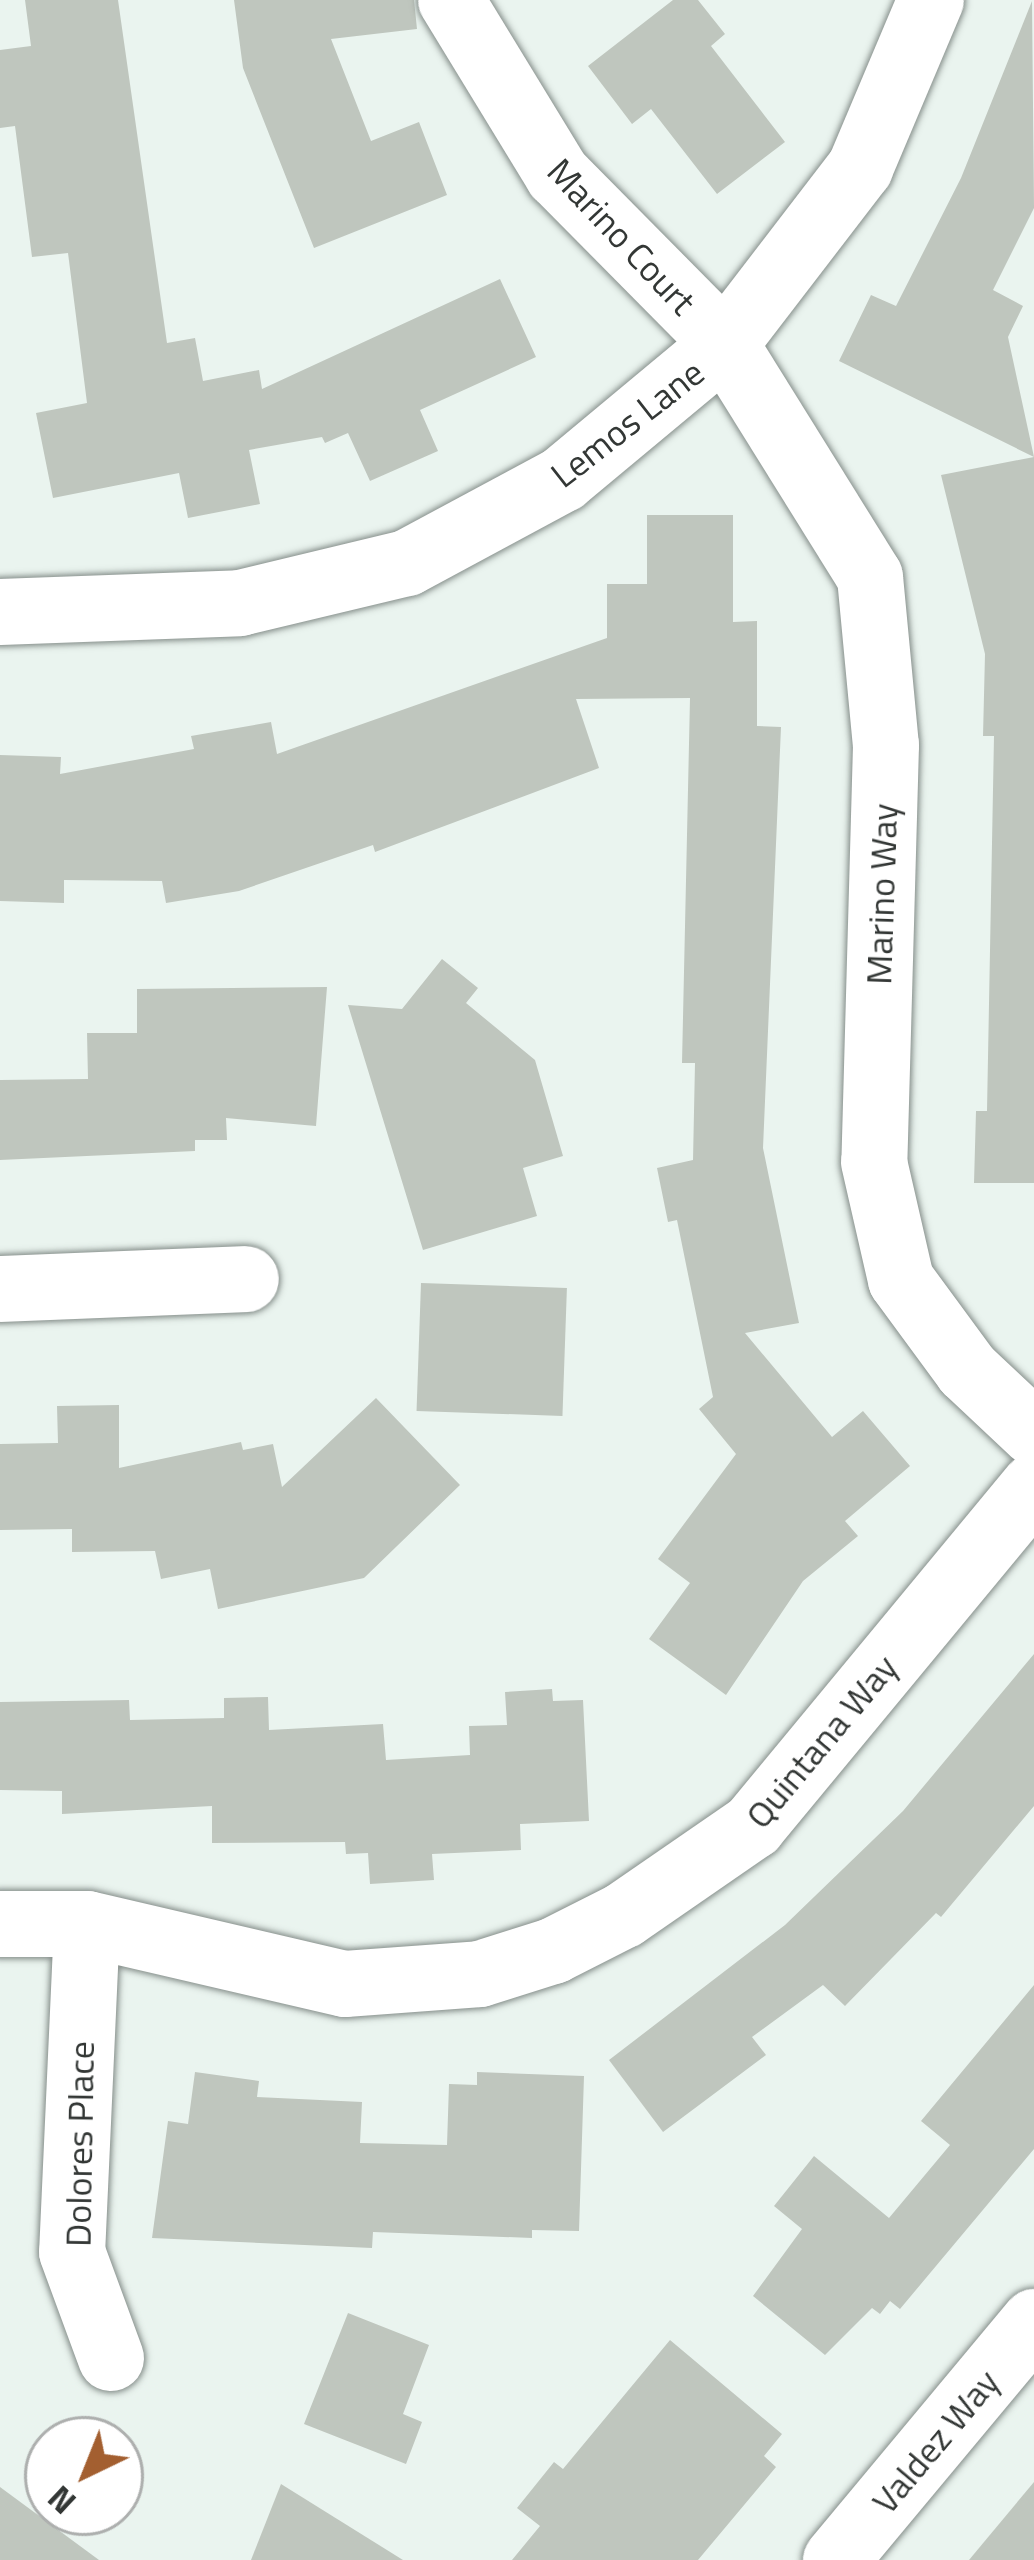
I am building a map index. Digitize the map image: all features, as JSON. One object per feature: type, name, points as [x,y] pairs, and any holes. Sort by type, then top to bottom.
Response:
[{"type":"street","name":"Marino Court","points":[[451,0],[558,175],[725,344]]},
{"type":"street","name":"Lemos Lane","points":[[0,612],[240,603],[407,563],[563,479],[725,344],[860,168],[931,0]]},
{"type":"street","name":"Marino Way","points":[[725,344],[870,577],[886,745],[874,1162],[901,1280],[968,1370],[1034,1432]]},
{"type":"street","points":[[0,1288],[246,1280]]},
{"type":"street","name":"Quintana Way","points":[[0,1924],[87,1924],[345,1984],[480,1974],[553,1951],[624,1915],[753,1826],[1034,1486]]},
{"type":"street","name":"Dolores Place","points":[[87,1924],[72,2252],[111,2358]]},
{"type":"street","name":"Valdez Way","points":[[836,2560],[1034,2322]]},
{"type":"building","points":[[25,0],[118,0],[167,343],[195,338],[203,381],[259,370],[262,389],[500,279],[536,357],[420,410],[438,451],[370,481],[348,433],[325,443],[322,437],[249,450],[260,504],[188,518],[179,473],[53,498],[36,413],[87,403],[68,253],[32,257],[15,126],[0,128],[0,50],[31,46]]},
{"type":"building","points":[[234,0],[414,0],[417,29],[331,39],[371,141],[419,122],[447,195],[314,248],[243,68]]},
{"type":"building","points":[[673,0],[698,0],[725,34],[711,46],[785,142],[717,194],[651,109],[632,124],[588,66]]},
{"type":"building","points":[[1032,1],[1034,208],[993,290],[1023,306],[1008,337],[1034,457],[839,361],[871,295],[896,306],[961,178]]},
{"type":"building","points":[[1034,457],[1034,1183],[974,1183],[976,1111],[987,1111],[994,736],[983,736],[985,654],[941,475]]},
{"type":"building","points":[[647,515],[733,515],[733,622],[757,621],[757,726],[781,727],[763,1148],[799,1323],[745,1333],[832,1437],[863,1411],[910,1466],[845,1521],[858,1536],[803,1581],[726,1695],[649,1639],[690,1583],[658,1559],[736,1454],[699,1409],[713,1397],[677,1220],[668,1222],[657,1168],[693,1160],[695,1063],[682,1063],[690,698],[576,699],[599,768],[375,852],[373,845],[239,891],[166,903],[162,881],[64,880],[64,903],[0,901],[0,755],[61,757],[60,774],[194,749],[191,736],[271,722],[277,754],[607,638],[607,584],[647,584]]},
{"type":"building","points":[[442,959],[478,988],[466,1003],[535,1060],[563,1156],[523,1168],[537,1216],[423,1250],[348,1005],[402,1009]]},
{"type":"building","points":[[327,987],[316,1126],[226,1118],[227,1140],[195,1140],[195,1151],[0,1160],[0,1080],[88,1079],[87,1033],[137,1033],[137,989]]},
{"type":"building","points":[[421,1283],[567,1288],[562,1416],[417,1411]]},
{"type":"building","points":[[376,1398],[460,1485],[364,1578],[218,1609],[210,1569],[161,1579],[155,1551],[72,1552],[72,1529],[0,1530],[0,1444],[58,1443],[57,1406],[119,1405],[119,1468],[241,1442],[243,1450],[273,1444],[282,1487]]},
{"type":"building","points":[[1034,1654],[1034,1806],[941,1917],[936,1913],[845,2006],[823,1985],[752,2037],[766,2055],[663,2132],[609,2060],[785,1925],[903,1811]]},
{"type":"building","points":[[552,1689],[553,1701],[583,1700],[589,1821],[520,1824],[521,1850],[432,1854],[434,1880],[370,1884],[368,1853],[346,1854],[345,1842],[212,1843],[212,1806],[62,1814],[62,1791],[0,1790],[0,1702],[129,1700],[130,1720],[224,1718],[224,1698],[268,1697],[269,1730],[383,1724],[386,1760],[470,1755],[469,1726],[507,1725],[505,1692]]},
{"type":"building","points":[[1034,1985],[1034,2149],[900,2309],[890,2301],[880,2314],[872,2308],[825,2355],[753,2296],[802,2229],[774,2206],[814,2156],[889,2218],[950,2145],[921,2121]]},
{"type":"building","points":[[195,2072],[259,2081],[257,2097],[362,2102],[360,2143],[447,2145],[449,2084],[477,2085],[477,2072],[584,2076],[579,2231],[532,2230],[532,2238],[373,2232],[372,2248],[152,2238],[168,2121],[188,2124]]},
{"type":"building","points":[[348,2313],[429,2345],[403,2414],[422,2422],[406,2464],[304,2424]]},
{"type":"building","points":[[670,2340],[782,2434],[764,2456],[776,2467],[698,2560],[512,2560],[540,2526],[517,2508],[554,2462],[563,2469]]},
{"type":"building","points":[[1034,2482],[1034,2560],[969,2560]]},
{"type":"building","points":[[281,2484],[403,2560],[251,2560]]},
{"type":"building","points":[[0,2487],[24,2505],[24,2536],[66,2536],[99,2560],[0,2560]]}]
